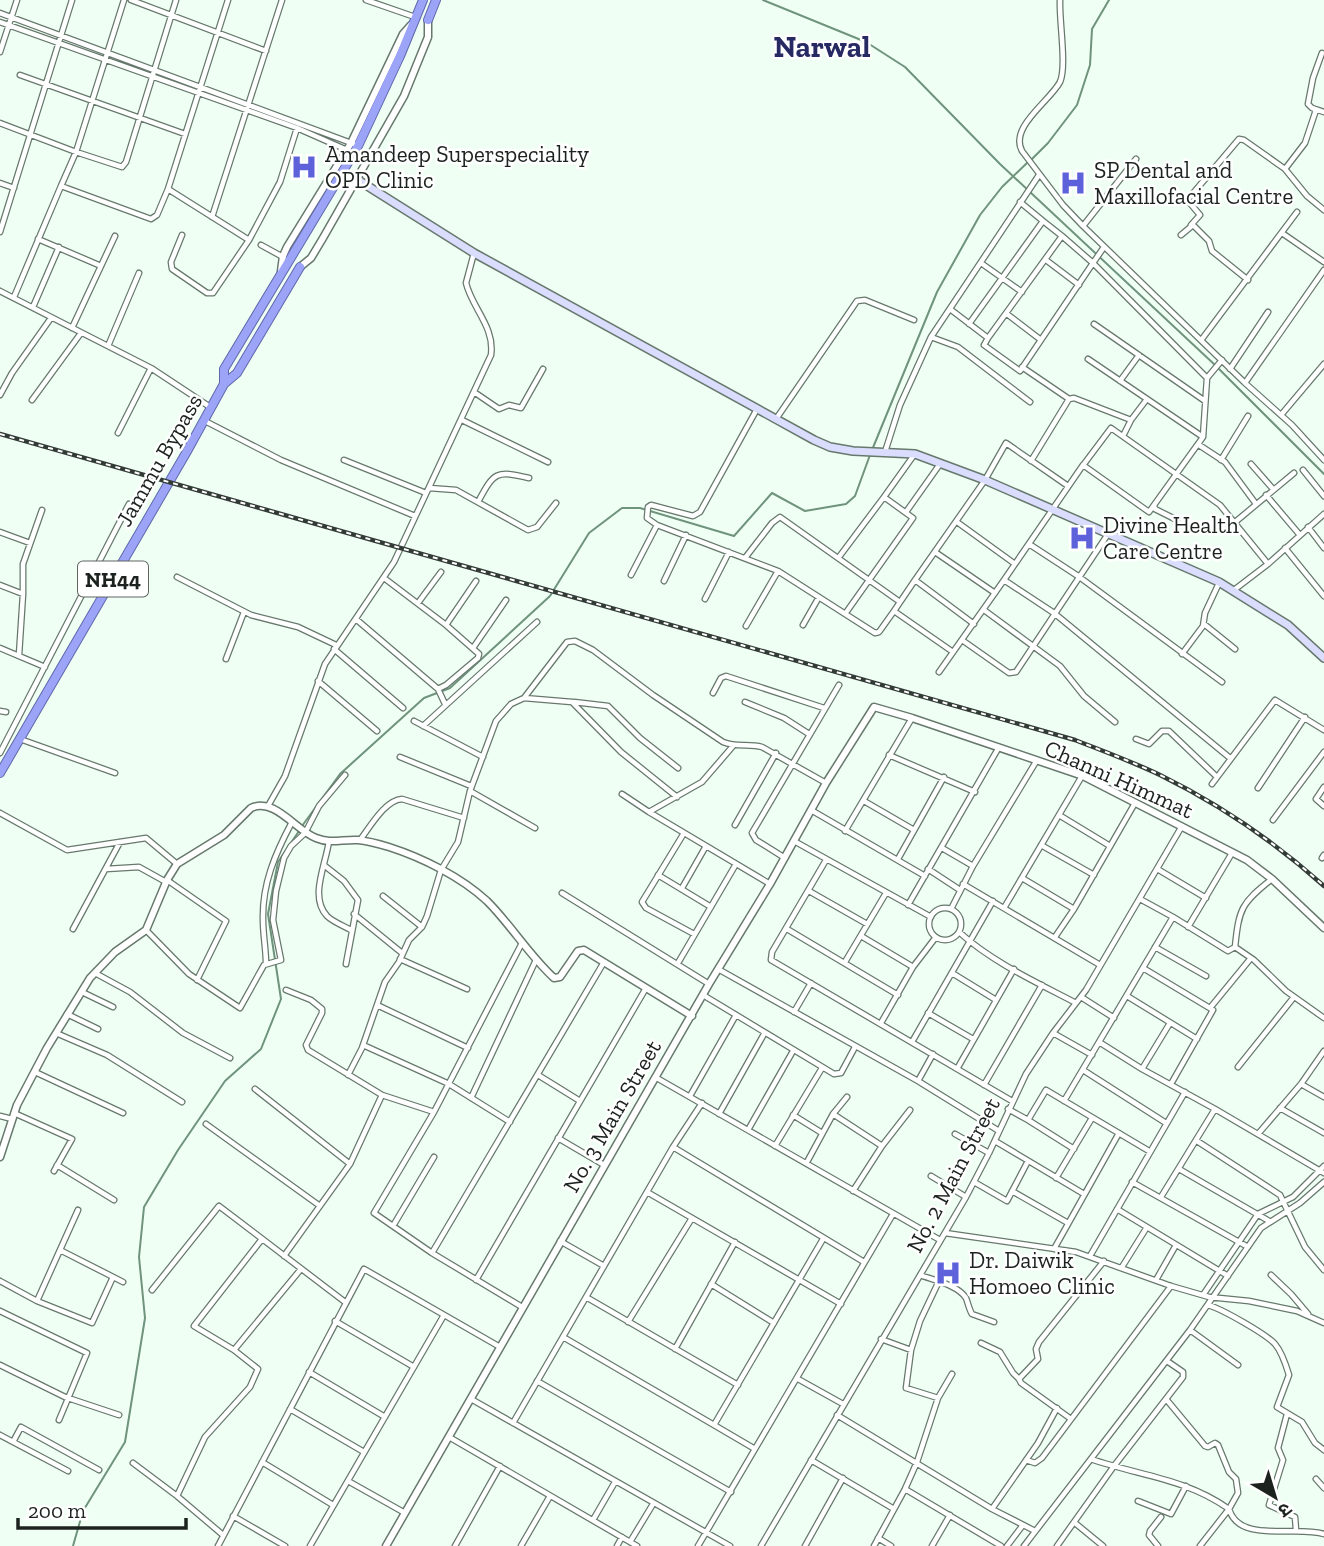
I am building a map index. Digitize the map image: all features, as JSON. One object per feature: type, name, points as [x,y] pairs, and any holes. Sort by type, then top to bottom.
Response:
[{"type":"highway","name":"Jammu Bypass","points":[[0,773],[205,421],[224,383],[224,369],[355,144],[422,0]]},
{"type":"highway","points":[[428,20],[436,0]]},
{"type":"highway","name":"Jammu Bypass","points":[[224,383],[237,373],[300,267]]},
{"type":"main road","points":[[358,180],[474,253],[822,444],[866,453],[915,454],[985,480],[1219,582],[1296,630],[1324,659]]},
{"type":"street","points":[[0,52],[17,0]]},
{"type":"street","points":[[0,232],[72,0]]},
{"type":"street","points":[[14,297],[76,152],[124,0]]},
{"type":"street","points":[[131,0],[266,51]]},
{"type":"street","points":[[0,123],[122,167],[126,162],[176,0]]},
{"type":"street","points":[[61,187],[150,219],[157,215],[168,189],[228,0]]},
{"type":"street","points":[[212,217],[282,1],[275,0]]},
{"type":"street","points":[[366,0],[414,20]]},
{"type":"street","points":[[1060,0],[1063,74],[1058,86],[1027,121],[1021,135],[1019,144],[1027,159],[1083,226],[1281,415],[1324,460]]},
{"type":"street","points":[[0,13],[152,74],[355,144]]},
{"type":"street","points":[[300,267],[311,258],[358,180],[412,76],[428,37],[428,20]]},
{"type":"street","points":[[0,22],[60,39]]},
{"type":"street","points":[[1322,53],[1308,101],[1310,106],[1324,112]]},
{"type":"street","points":[[20,75],[186,134]]},
{"type":"street","points":[[1285,169],[1305,143],[1316,110]]},
{"type":"street","points":[[298,126],[347,150]]},
{"type":"street","points":[[182,235],[171,262],[172,269],[210,294],[216,291],[249,240],[280,182],[298,126]]},
{"type":"street","points":[[1181,235],[1200,215],[1189,202],[1190,196],[1239,139],[1285,169],[1307,196],[1324,210]]},
{"type":"street","points":[[281,274],[283,257],[347,150],[355,144]]},
{"type":"street","points":[[1083,226],[1136,159]]},
{"type":"street","points":[[886,452],[900,405],[931,337],[1039,175]]},
{"type":"street","points":[[0,184],[14,188]]},
{"type":"street","points":[[168,189],[249,240]]},
{"type":"street","points":[[1020,202],[1094,260],[1206,378]]},
{"type":"street","points":[[1202,339],[1297,212]]},
{"type":"street","points":[[969,324],[1043,221]]},
{"type":"street","points":[[1191,225],[1209,241],[1211,249],[1220,259],[1248,280]]},
{"type":"street","points":[[1282,233],[1324,262]]},
{"type":"street","points":[[72,328],[114,236]]},
{"type":"street","points":[[1062,236],[984,345],[1020,371],[1104,247]]},
{"type":"street","points":[[38,239],[101,266]]},
{"type":"street","points":[[261,245],[283,257]]},
{"type":"street","points":[[32,307],[59,247]]},
{"type":"street","points":[[268,806],[285,776],[318,681],[335,647],[357,620],[384,578],[474,393],[492,347],[488,328],[466,283],[474,253]]},
{"type":"street","points":[[1046,260],[1079,285]]},
{"type":"street","points":[[981,263],[1023,292]]},
{"type":"street","points":[[1245,383],[1324,270]]},
{"type":"street","points":[[108,347],[139,273]]},
{"type":"street","points":[[0,291],[151,368],[212,408]]},
{"type":"street","points":[[776,420],[857,301],[865,300],[915,320]]},
{"type":"street","points":[[950,309],[988,338]]},
{"type":"street","points":[[1230,369],[1268,312]]},
{"type":"street","points":[[1006,314],[1041,341]]},
{"type":"street","points":[[0,395],[12,373],[51,318]]},
{"type":"street","points":[[1094,324],[1206,402]]},
{"type":"street","points":[[32,400],[81,334]]},
{"type":"street","points":[[931,337],[958,347],[1030,402]]},
{"type":"street","points":[[1120,381],[1139,355]]},
{"type":"street","points":[[1088,359],[1203,438]]},
{"type":"street","points":[[1083,465],[1149,512],[1203,438],[1206,378],[1222,360]]},
{"type":"street","points":[[1281,415],[1324,364]]},
{"type":"street","points":[[1022,367],[1069,399],[1074,398],[1131,421]]},
{"type":"street","points":[[118,433],[151,368]]},
{"type":"street","points":[[474,393],[499,409],[509,405],[519,409],[527,401],[543,369]]},
{"type":"street","points":[[1031,461],[1069,399]]},
{"type":"street","points":[[1123,436],[1147,399]]},
{"type":"street","points":[[757,409],[700,512],[693,516],[651,505],[648,507],[648,519],[657,525],[778,571],[875,634],[957,522],[1006,443],[1068,486]]},
{"type":"street","points":[[1221,460],[1248,416]]},
{"type":"street","points":[[461,420],[548,462]]},
{"type":"street","points":[[205,421],[281,460],[415,516]]},
{"type":"street","points":[[939,672],[1111,428],[1220,505],[1268,564]]},
{"type":"street","points":[[1199,445],[1221,460],[1256,504]]},
{"type":"street","points":[[839,557],[915,454]]},
{"type":"street","points":[[344,460],[428,490],[456,490],[532,530],[545,519],[556,503]]},
{"type":"street","points":[[906,512],[941,463]]},
{"type":"street","points":[[1251,464],[1273,489]]},
{"type":"street","points":[[1303,470],[1324,496]]},
{"type":"street","points":[[478,502],[497,474],[507,472],[528,478]]},
{"type":"street","points":[[1234,523],[1294,473]]},
{"type":"street","points":[[1266,495],[1300,535]]},
{"type":"street","points":[[845,614],[912,523],[913,519],[906,512],[884,497]]},
{"type":"street","points":[[0,753],[129,504]]},
{"type":"street","points":[[1154,506],[1177,520]]},
{"type":"street","points":[[19,655],[23,564],[42,510]]},
{"type":"street","points":[[1234,590],[1324,514]]},
{"type":"street","points":[[745,558],[772,523],[780,517],[900,602]]},
{"type":"street","points":[[957,522],[1015,564]]},
{"type":"street","points":[[631,575],[657,525]]},
{"type":"street","points":[[1308,527],[1324,548]]},
{"type":"street","points":[[0,532],[30,543]]},
{"type":"street","points":[[962,640],[1013,673],[1016,672],[1108,534]]},
{"type":"street","points":[[664,581],[687,535]]},
{"type":"street","points":[[1029,544],[1078,576],[1222,682]]},
{"type":"street","points":[[1285,548],[1324,596]]},
{"type":"street","points":[[705,599],[729,552]]},
{"type":"street","points":[[936,552],[995,593]]},
{"type":"street","points":[[747,626],[778,571]]},
{"type":"street","points":[[418,603],[441,572]]},
{"type":"street","points":[[177,577],[244,612],[298,627],[335,647],[403,708]]},
{"type":"street","points":[[384,578],[446,625],[473,648],[479,657],[438,690]]},
{"type":"street","points":[[915,580],[974,624]]},
{"type":"street","points":[[1004,580],[1054,613],[1230,758]]},
{"type":"street","points":[[446,625],[476,581]]},
{"type":"street","points":[[1182,654],[1204,624],[1205,613],[1219,582]]},
{"type":"street","points":[[0,585],[23,594]]},
{"type":"street","points":[[803,625],[819,597]]},
{"type":"street","points":[[473,648],[506,600]]},
{"type":"street","points":[[984,610],[1063,669],[1084,696],[1115,722]]},
{"type":"street","points":[[894,611],[953,652]]},
{"type":"street","points":[[226,659],[244,612]]},
{"type":"street","points":[[357,620],[438,690],[444,701]]},
{"type":"street","points":[[423,726],[444,701],[537,622]]},
{"type":"street","points":[[1204,624],[1235,649]]},
{"type":"street","points":[[348,1075],[363,1045],[385,982],[409,940],[422,927],[428,916],[441,870],[458,842],[471,788],[496,721],[511,704],[524,698],[563,645],[571,640],[605,658],[723,743],[733,746],[757,745],[776,753],[826,783]]},
{"type":"street","points":[[0,648],[45,667]]},
{"type":"street","points":[[713,693],[721,678],[726,676],[824,708]]},
{"type":"street","points":[[318,681],[377,731]]},
{"type":"street","points":[[785,858],[756,840],[752,833],[839,685]]},
{"type":"street","points":[[524,698],[608,706],[640,738],[678,768]]},
{"type":"street","points":[[1212,784],[1273,701],[1278,700],[1324,730]]},
{"type":"street","points":[[572,702],[621,752],[677,797]]},
{"type":"street","points":[[745,702],[784,718],[809,734]]},
{"type":"street","name":"Channi Himmat","points":[[874,707],[1083,776],[1247,860],[1272,879],[1324,928]]},
{"type":"street","name":"No. 3 Main Street","points":[[386,1546],[604,1164],[771,884],[826,783],[874,707]]},
{"type":"street","points":[[1258,788],[1305,717]]},
{"type":"street","points":[[845,831],[912,718]]},
{"type":"street","points":[[414,721],[483,757]]},
{"type":"street","points":[[1136,738],[1149,744],[1162,732],[1168,731],[1217,777]]},
{"type":"street","points":[[19,739],[115,773]]},
{"type":"street","points":[[649,812],[702,782],[733,746]]},
{"type":"street","points":[[908,905],[999,747]]},
{"type":"street","points":[[1273,820],[1324,752]]},
{"type":"street","points":[[735,825],[776,753]]},
{"type":"street","points":[[889,755],[975,792]]},
{"type":"street","points":[[400,757],[471,788],[536,828]]},
{"type":"street","points":[[951,909],[973,866],[1037,760]]},
{"type":"street","points":[[267,963],[278,962],[282,958],[273,920],[275,891],[286,853],[345,775]]},
{"type":"street","points":[[1004,908],[1083,776]]},
{"type":"street","points":[[898,859],[944,777]]},
{"type":"street","points":[[1324,786],[1316,799],[1324,806]]},
{"type":"street","points":[[622,794],[771,884]]},
{"type":"street","points":[[359,840],[396,799],[464,818]]},
{"type":"street","points":[[864,801],[914,830]]},
{"type":"street","points":[[1055,937],[1135,802]]},
{"type":"street","points":[[0,1157],[13,1116],[34,1071],[94,973],[115,952],[146,930],[166,881],[177,864],[224,835],[251,808],[262,804],[304,832],[329,841],[359,840],[404,852],[441,870],[482,897],[536,960],[556,978],[560,977],[575,954],[581,950],[604,961],[692,1016]]},
{"type":"street","points":[[811,810],[925,876]]},
{"type":"street","points":[[0,813],[67,850],[146,838],[177,864]]},
{"type":"street","points":[[1059,815],[1110,846]]},
{"type":"street","points":[[146,930],[197,980],[240,1008],[267,963],[263,913],[266,885],[276,853],[293,823]]},
{"type":"street","name":"No. 2 Main Street","points":[[762,1544],[974,1182],[1012,1101],[1053,1033],[1081,997],[1182,826]]},
{"type":"street","points":[[684,833],[643,899],[644,906],[694,934]]},
{"type":"street","points":[[73,929],[120,841]]},
{"type":"street","points":[[329,841],[319,889],[321,905],[329,917],[351,930]]},
{"type":"street","points":[[793,841],[931,916]]},
{"type":"street","points":[[1041,845],[1094,875]]},
{"type":"street","points":[[682,888],[706,846]]},
{"type":"street","points":[[942,848],[973,866]]},
{"type":"street","points":[[1188,927],[1232,852]]},
{"type":"street","points":[[826,860],[770,955],[771,960],[1012,1101]]},
{"type":"street","points":[[678,963],[736,864]]},
{"type":"street","points":[[325,866],[344,881],[357,897],[358,904],[346,964]]},
{"type":"street","points":[[105,869],[139,867],[166,881],[226,922],[197,980]]},
{"type":"street","points":[[928,869],[960,890]]},
{"type":"street","points":[[1159,869],[1206,898]]},
{"type":"street","points":[[658,875],[710,907]]},
{"type":"street","points":[[1022,878],[1074,909]]},
{"type":"street","points":[[1235,947],[1238,918],[1248,898],[1272,879]]},
{"type":"street","points":[[964,884],[1100,965]]},
{"type":"street","points":[[810,891],[867,924]]},
{"type":"street","points":[[562,893],[709,984]]},
{"type":"street","points":[[845,962],[886,893]]},
{"type":"street","points":[[383,896],[422,927]]},
{"type":"street","points":[[1140,899],[1228,951],[1235,947]]},
{"type":"street","points":[[912,1042],[993,901]]},
{"type":"street","points":[[942,908],[951,909],[958,914],[960,932],[945,940],[936,937],[930,930],[931,916],[942,908]]},
{"type":"street","points":[[354,914],[401,956],[467,989]]},
{"type":"street","points":[[1064,1101],[1173,917]]},
{"type":"street","points":[[786,929],[898,995]]},
{"type":"street","points":[[960,932],[970,942],[1014,969],[1076,1003]]},
{"type":"street","points":[[861,936],[914,967]]},
{"type":"street","points":[[881,1023],[914,967],[936,937]]},
{"type":"street","points":[[522,943],[434,1112],[374,1213],[432,1253],[522,1307]]},
{"type":"street","points":[[1155,947],[1206,976]]},
{"type":"street","points":[[1235,947],[1294,997],[1324,1018]]},
{"type":"street","points":[[1210,1008],[1251,958]]},
{"type":"street","points":[[471,1099],[536,960]]},
{"type":"street","points":[[432,1253],[604,961]]},
{"type":"street","points":[[1143,968],[1213,1010],[1171,1084]]},
{"type":"street","points":[[718,969],[918,1081],[999,1131]]},
{"type":"street","points":[[957,1069],[1014,969]]},
{"type":"street","points":[[94,973],[130,992],[183,1033],[230,1058]]},
{"type":"street","points":[[952,973],[996,1000]]},
{"type":"street","points":[[794,1012],[811,983]]},
{"type":"street","points":[[984,1085],[1042,985]]},
{"type":"street","points":[[475,1280],[646,988]]},
{"type":"street","points":[[286,990],[311,1000],[322,1009],[306,1048],[382,1095],[434,1112]]},
{"type":"street","points":[[81,992],[113,1007]]},
{"type":"street","points":[[703,996],[834,1074],[841,1073],[855,1047]]},
{"type":"street","points":[[1126,996],[1196,1039]]},
{"type":"street","points":[[1081,997],[1114,1018]]},
{"type":"street","points":[[1238,1067],[1294,997]]},
{"type":"street","points":[[377,1005],[468,1048]]},
{"type":"street","points":[[928,1013],[973,1039]]},
{"type":"street","points":[[67,1014],[98,1029]]},
{"type":"street","points":[[690,1096],[736,1015]]},
{"type":"street","points":[[1142,1069],[1170,1023]]},
{"type":"street","points":[[56,1033],[107,1055],[182,1102]]},
{"type":"street","points":[[1053,1033],[1092,1055]]},
{"type":"street","points":[[719,1114],[764,1034]]},
{"type":"street","points":[[1099,1042],[1142,1069],[1323,1170],[1285,1207],[1264,1218],[1208,1296]]},
{"type":"street","points":[[363,1045],[449,1084],[510,1122]]},
{"type":"street","points":[[748,1130],[793,1051]]},
{"type":"street","points":[[1258,1134],[1324,1053]]},
{"type":"street","points":[[918,1081],[933,1054]]},
{"type":"street","points":[[775,1146],[822,1068]]},
{"type":"street","points":[[1083,1070],[1166,1123]]},
{"type":"street","points":[[34,1071],[123,1113]]},
{"type":"street","points":[[538,1075],[580,1101]]},
{"type":"street","points":[[655,1077],[940,1240]]},
{"type":"street","points":[[1301,1084],[1324,1097]]},
{"type":"street","points":[[255,1089],[350,1164]]},
{"type":"street","points":[[1028,1120],[1046,1090],[1149,1151]]},
{"type":"street","points":[[1090,1256],[1185,1092]]},
{"type":"street","points":[[284,1255],[350,1164],[382,1095]]},
{"type":"street","points":[[807,1162],[833,1114],[847,1097]]},
{"type":"street","points":[[513,1423],[673,1147],[702,1103]]},
{"type":"street","points":[[1280,1108],[1324,1133]]},
{"type":"street","points":[[1008,1109],[1074,1149]]},
{"type":"street","points":[[1161,1197],[1215,1109]]},
{"type":"street","points":[[853,1191],[882,1146],[911,1110]]},
{"type":"street","points":[[833,1114],[882,1146]]},
{"type":"street","points":[[793,1115],[822,1133]]},
{"type":"street","points":[[0,1116],[13,1116],[72,1139],[56,1168],[114,1200]]},
{"type":"street","points":[[1056,1178],[1092,1118]]},
{"type":"street","points":[[206,1124],[320,1206]]},
{"type":"street","points":[[955,1133],[989,1153]]},
{"type":"street","points":[[1054,1248],[1119,1133]]},
{"type":"street","points":[[558,1138],[604,1164]]},
{"type":"street","points":[[1197,1140],[1277,1192],[1305,1247],[1324,1270]]},
{"type":"street","points":[[995,1141],[1084,1195]]},
{"type":"street","points":[[673,1147],[864,1262]]},
{"type":"street","points":[[393,1226],[434,1157]]},
{"type":"street","points":[[974,1182],[1007,1201],[1028,1161]]},
{"type":"street","points":[[1179,1168],[1264,1218]]},
{"type":"street","points":[[931,1176],[965,1197]]},
{"type":"street","points":[[1132,1182],[1244,1244]]},
{"type":"street","points":[[1007,1546],[1029,1528],[1091,1459],[1208,1305],[1208,1296],[1264,1218],[1324,1182]]},
{"type":"street","points":[[1012,1191],[1068,1223]]},
{"type":"street","points":[[647,1192],[841,1304]]},
{"type":"street","points":[[152,1290],[219,1206],[345,1302]]},
{"type":"street","points":[[1117,1209],[1224,1274]]},
{"type":"street","points":[[37,1301],[78,1210]]},
{"type":"street","points":[[698,1546],[893,1214]]},
{"type":"street","points":[[628,1322],[692,1218]]},
{"type":"street","points":[[1122,1267],[1147,1227]]},
{"type":"street","points":[[945,1233],[1054,1248],[1090,1256],[1171,1286],[1208,1296],[1249,1301],[1324,1321]]},
{"type":"street","points":[[177,1496],[205,1437],[250,1387],[258,1369],[234,1350],[194,1326],[262,1239]]},
{"type":"street","points":[[714,1425],[823,1239]]},
{"type":"street","points":[[560,1241],[604,1266]]},
{"type":"street","points":[[675,1349],[735,1242]]},
{"type":"street","points":[[1156,1280],[1176,1245]]},
{"type":"street","points":[[60,1250],[123,1282]]},
{"type":"street","points":[[1019,1379],[1038,1359],[1036,1349],[1039,1342],[1104,1261]]},
{"type":"street","points":[[234,1350],[301,1269]]},
{"type":"street","points":[[218,1546],[364,1269],[501,1347]]},
{"type":"street","points":[[920,1275],[939,1281],[962,1294],[974,1316],[993,1322]]},
{"type":"street","points":[[1271,1275],[1308,1315]]},
{"type":"street","points":[[0,1281],[37,1301],[92,1323],[113,1277]]},
{"type":"street","points":[[938,1398],[907,1390],[905,1387],[911,1350],[920,1321],[939,1281]]},
{"type":"street","points":[[711,1284],[774,1323]]},
{"type":"street","points":[[1026,1460],[1035,1463],[1039,1461],[1171,1286]]},
{"type":"street","points":[[586,1297],[738,1385]]},
{"type":"street","points":[[1208,1305],[1224,1311],[1270,1339],[1278,1348],[1289,1375],[1277,1407],[1302,1422],[1315,1443],[1324,1450]]},
{"type":"street","points":[[0,1311],[87,1353],[59,1420]]},
{"type":"street","points":[[310,1546],[444,1315]]},
{"type":"street","points":[[335,1321],[414,1367]]},
{"type":"street","points":[[1190,1330],[1238,1365]]},
{"type":"street","points":[[563,1337],[755,1449]]},
{"type":"street","points":[[881,1339],[911,1350]]},
{"type":"street","points":[[981,1343],[1000,1352],[1021,1383],[1071,1419]]},
{"type":"street","points":[[1057,1546],[1184,1375],[1167,1361]]},
{"type":"street","points":[[0,1365],[68,1398],[119,1415]]},
{"type":"street","points":[[309,1372],[385,1417]]},
{"type":"street","points":[[874,1546],[905,1489],[938,1398],[952,1374]]},
{"type":"street","points":[[798,1379],[843,1404]]},
{"type":"street","points":[[537,1381],[731,1492]]},
{"type":"street","points":[[471,1399],[730,1546]]},
{"type":"street","points":[[1166,1399],[1205,1446],[1215,1443],[1218,1445],[1229,1472],[1236,1479],[1238,1493],[1200,1546]]},
{"type":"street","points":[[992,1508],[1046,1430],[1056,1408]]},
{"type":"street","points":[[290,1409],[365,1452]]},
{"type":"street","points":[[1287,1414],[1278,1448],[1283,1460],[1269,1504],[1294,1517],[1296,1530]]},
{"type":"street","points":[[837,1415],[1029,1528]]},
{"type":"street","points":[[13,1442],[21,1427],[99,1470]]},
{"type":"street","points":[[0,1435],[68,1471]]},
{"type":"street","points":[[449,1437],[637,1546]]},
{"type":"street","points":[[1091,1459],[1162,1477],[1207,1494],[1229,1509],[1236,1521],[1247,1529],[1296,1530],[1324,1534]]},
{"type":"street","points":[[811,1460],[894,1508]]},
{"type":"street","points":[[262,1462],[334,1505]]},
{"type":"street","points":[[133,1463],[223,1535]]},
{"type":"street","points":[[455,1546],[500,1466]]},
{"type":"street","points":[[805,1546],[843,1478]]},
{"type":"street","points":[[1316,1479],[1324,1488]]},
{"type":"street","points":[[348,1480],[405,1513]]},
{"type":"street","points":[[593,1520],[615,1482]]},
{"type":"street","points":[[1138,1501],[1171,1514],[1186,1486]]},
{"type":"street","points":[[905,1489],[1001,1546]]},
{"type":"street","points":[[521,1546],[550,1496]]},
{"type":"street","points":[[630,1542],[653,1504]]},
{"type":"street","points":[[932,1546],[950,1515]]},
{"type":"street","points":[[233,1516],[285,1546]]},
{"type":"street","points":[[1158,1546],[1149,1535],[1161,1517]]},
{"type":"street","points":[[1075,1522],[1104,1546]]},
{"type":"street","points":[[1024,1546],[1029,1528]]},
{"type":"street","points":[[617,1546],[622,1537]]},
{"type":"street","points":[[878,1538],[891,1546]]},
{"type":"street","points":[[762,1544],[771,1546]]},
{"type":"waterway","points":[[763,0],[866,42],[905,67],[1000,164],[1215,365]]},
{"type":"waterway","points":[[1032,159],[1077,105],[1090,65],[1092,29],[1109,0]]},
{"type":"waterway","points":[[872,450],[937,292],[980,215],[1002,187],[1028,162]]},
{"type":"waterway","points":[[1219,369],[1324,474]]},
{"type":"waterway","points":[[302,826],[340,774],[424,698],[450,688],[550,596],[589,533],[622,508],[640,508],[734,536],[772,493],[805,511],[846,504],[855,496],[870,455]]},
{"type":"waterway","points":[[73,1546],[83,1511],[125,1442],[145,1318],[139,1257],[144,1207],[178,1150],[225,1081],[261,1049],[281,999],[268,914],[278,862],[299,831]]},
{"type":"railway","points":[[0,434],[1075,740],[1150,770],[1204,798],[1266,839],[1324,886]]},
{"type":"place","name":"Amandeep Superspeciality OPD Clinic","points":[[304,167]]},
{"type":"place","name":"SP Dental and Maxillofacial Centre","points":[[1073,183]]},
{"type":"place","name":"Divine Health Care Centre","points":[[1082,538]]},
{"type":"place","name":"Dr. Daiwik Homoeo Clinic","points":[[948,1273]]},
{"type":"district","name":"Narwal","points":[[822,47]]}]
